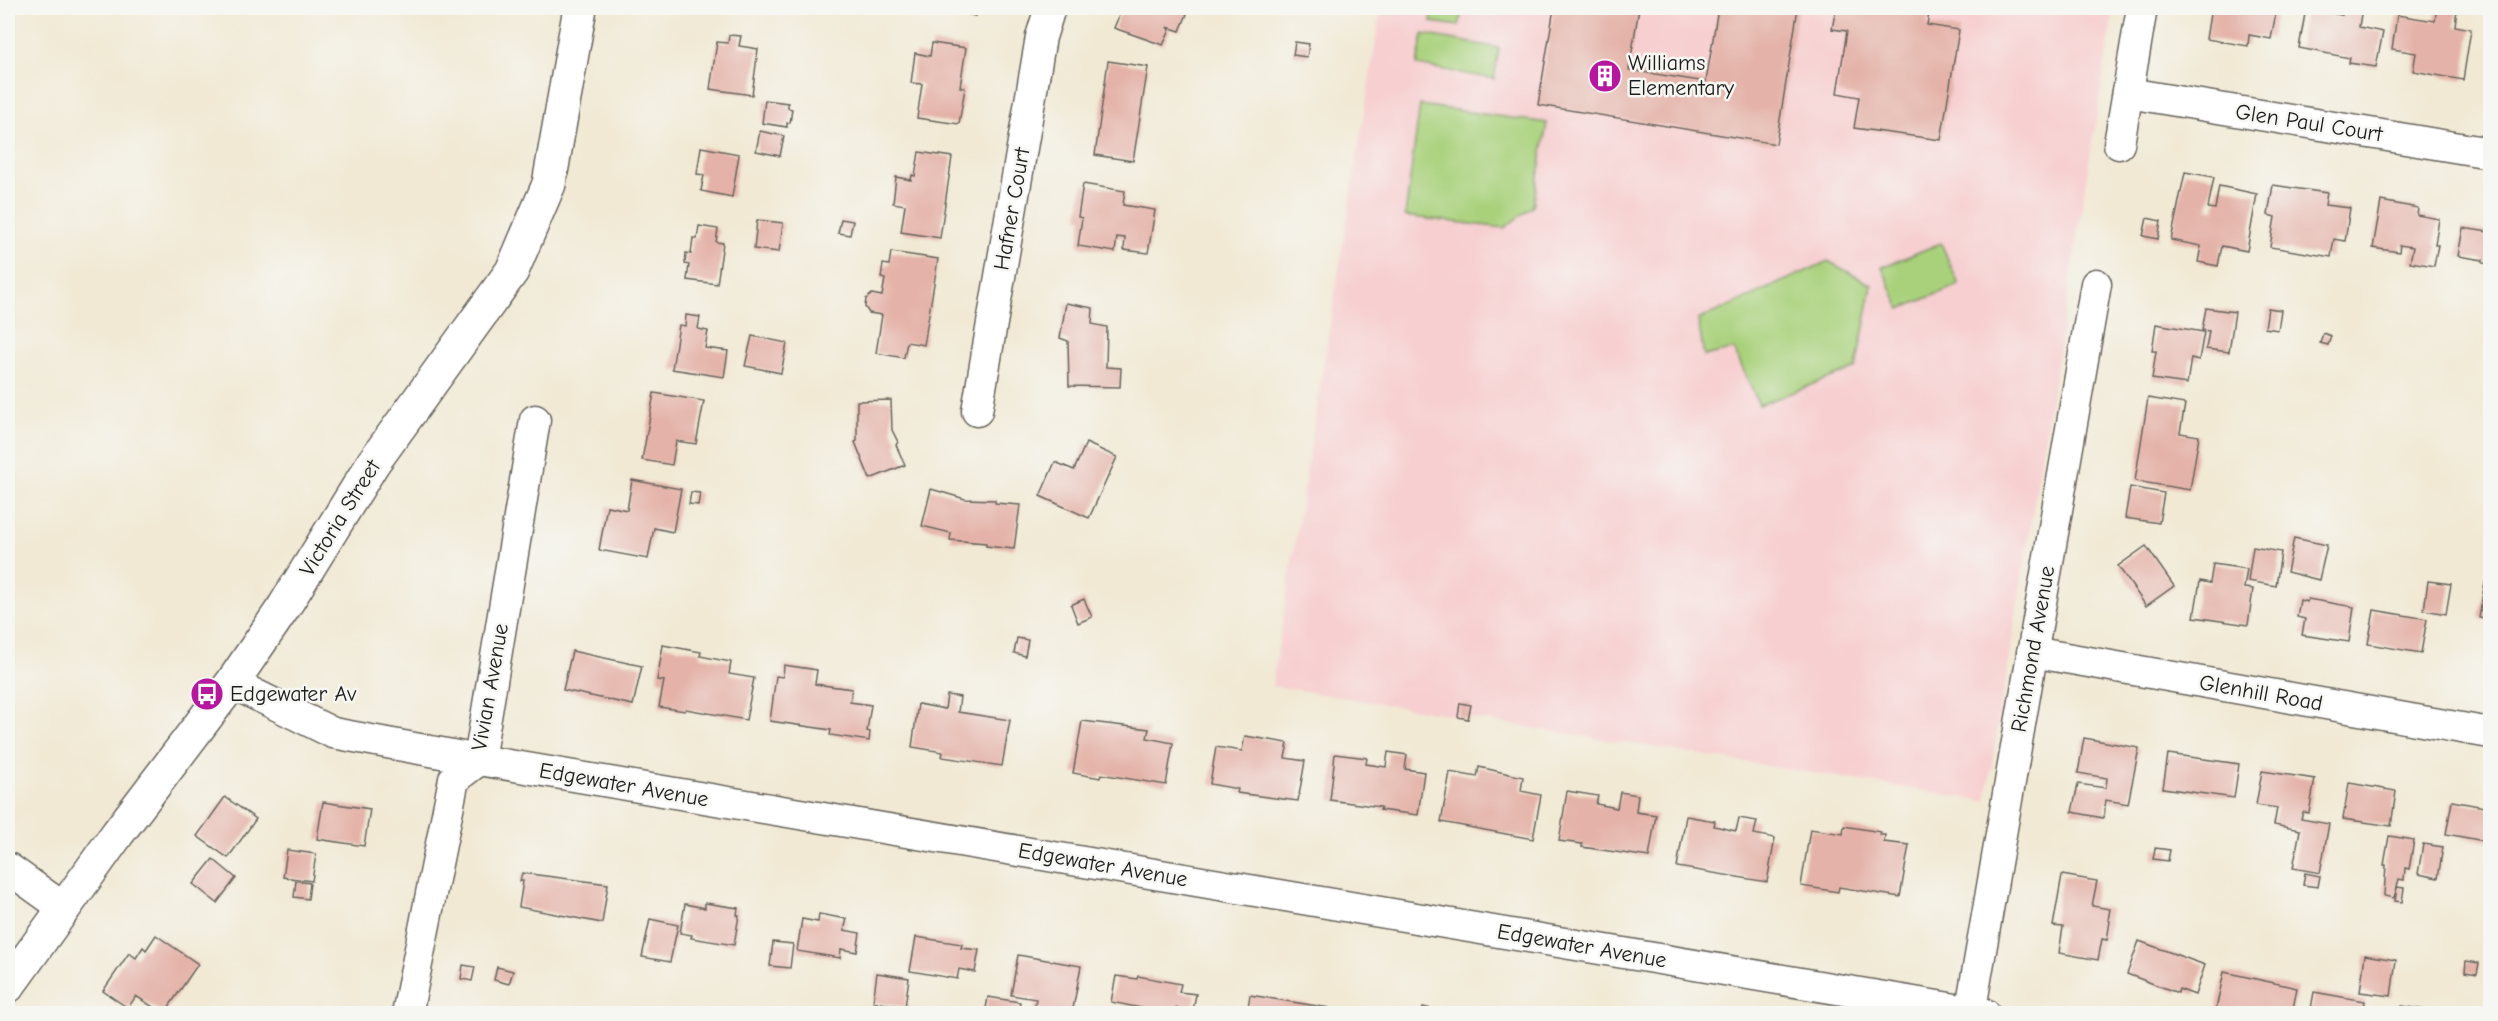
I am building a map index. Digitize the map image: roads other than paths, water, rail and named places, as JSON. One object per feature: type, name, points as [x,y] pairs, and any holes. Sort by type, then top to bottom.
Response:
[{"type":"street","name":"Victoria Street","points":[[8,986],[232,683],[284,607],[374,463],[512,271],[549,184],[580,8]]},
{"type":"street","name":"Hafner Court","points":[[977,411],[1041,37],[1050,8]]},
{"type":"street","points":[[2120,144],[2142,8]]},
{"type":"street","name":"Glen Paul Court","points":[[2128,93],[2490,153]]},
{"type":"street","name":"Richmond Avenue","points":[[1975,1013],[2032,652],[2096,284]]},
{"type":"street","name":"Vivian Avenue","points":[[407,1014],[454,779],[479,760],[535,420]]},
{"type":"street","name":"Glenhill Road","points":[[2032,652],[2490,733]]},
{"type":"street","name":"Edgewater Avenue","points":[[232,683],[333,733],[479,760],[1975,1013]]},
{"type":"street","points":[[8,868],[65,909]]},
{"type":"place","name":"Williams Elementary","points":[[1605,76]]},
{"type":"place","name":"Edgewater Av","points":[[207,694]]}]
